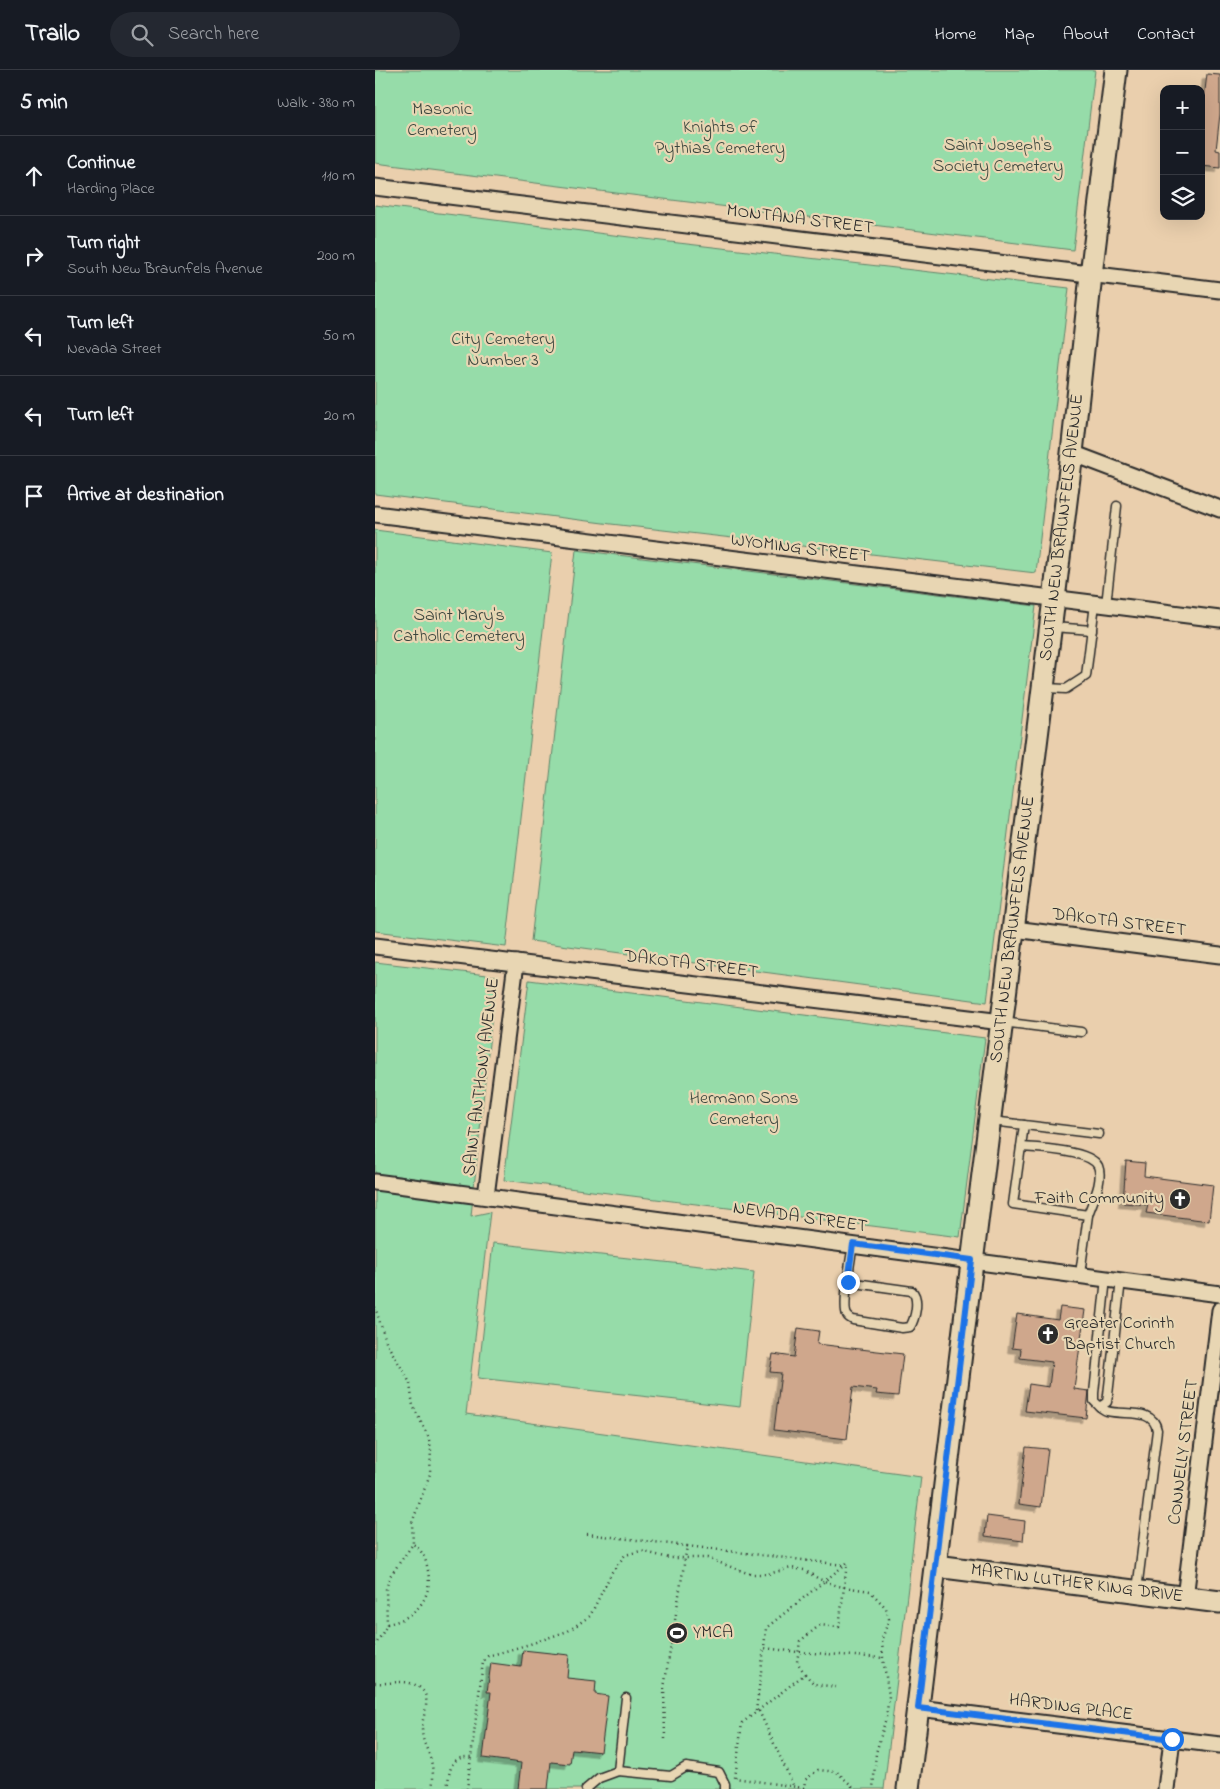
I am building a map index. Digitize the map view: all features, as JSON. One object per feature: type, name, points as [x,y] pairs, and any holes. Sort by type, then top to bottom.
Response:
[{"type":"main road","name":"SOUTH NEW BRAUNFELS AVENUE","points":[[908,1789],[1072,453],[1116,70]]},
{"type":"main road","name":"MARTIN LUTHER KING DRIVE","points":[[936,1566],[1220,1602]]},
{"type":"street","name":"MONTANA STREET","points":[[375,187],[1220,290]]},
{"type":"street","points":[[1072,453],[1220,509]]},
{"type":"street","name":"WYOMING STREET","points":[[375,514],[1220,619]]},
{"type":"street","name":"DAKOTA STREET","points":[[1014,929],[1220,955]]},
{"type":"street","name":"DAKOTA STREET","points":[[375,946],[1002,1022]]},
{"type":"street","name":"SAINT ANTHONY AVENUE","points":[[486,1196],[516,963]]},
{"type":"street","name":"NEVADA STREET","points":[[375,1182],[1220,1294]]},
{"type":"street","name":"CONNELLY STREET","points":[[1185,1598],[1220,1310]]},
{"type":"street","name":"HARDING PLACE","points":[[918,1708],[1220,1745]]},
{"type":"street","points":[[1166,1789],[1172,1739]]},
{"type":"lane","points":[[1043,687],[1066,690],[1087,676],[1092,630],[1101,605],[1117,506]]},
{"type":"lane","points":[[1051,626],[1092,630]]},
{"type":"lane","points":[[1002,1022],[1081,1032]]},
{"type":"lane","points":[[990,1121],[1099,1134]]},
{"type":"lane","points":[[1024,1125],[1013,1204],[1088,1215]]},
{"type":"lane","points":[[1021,1146],[1079,1154],[1090,1158],[1098,1166],[1099,1177],[1088,1215],[1080,1274]]},
{"type":"lane","points":[[848,1282],[912,1291],[917,1298],[914,1321],[909,1327],[902,1328],[853,1320],[847,1316],[845,1308],[848,1282],[853,1244]]},
{"type":"lane","points":[[1114,1279],[1094,1401],[1105,1411],[1146,1415],[1156,1423],[1157,1430],[1137,1592]]},
{"type":"lane","points":[[1100,1407],[1107,1402],[1108,1395],[1114,1279]]},
{"type":"lane","points":[[618,1771],[626,1698]]},
{"type":"lane","points":[[586,1789],[599,1778],[618,1771],[671,1776],[685,1767],[719,1772],[725,1784],[725,1789]]},
{"type":"path","points":[[375,1307],[387,1344],[410,1384],[413,1406],[428,1436],[431,1448],[429,1474],[412,1523],[413,1544],[390,1576],[386,1588],[387,1624],[375,1646]]},
{"type":"path","points":[[587,1534],[845,1565],[847,1563],[839,1627],[820,1625],[799,1641],[797,1662],[814,1684],[836,1687]]},
{"type":"path","points":[[387,1624],[405,1619],[415,1612],[423,1603],[426,1594],[429,1578],[425,1557],[421,1550],[413,1544]]},
{"type":"path","points":[[665,1739],[663,1688],[687,1546]]},
{"type":"path","points":[[467,1789],[483,1662],[488,1656],[568,1631],[590,1616],[612,1572],[625,1555],[641,1551],[669,1558],[707,1558],[750,1574],[768,1574],[791,1568],[804,1570],[825,1581],[870,1590],[886,1608],[889,1619],[882,1639],[889,1696],[886,1718],[876,1752],[875,1785],[873,1789]]},
{"type":"path","points":[[794,1787],[757,1711],[766,1628],[845,1565]]},
{"type":"path","points":[[764,1648],[883,1658]]},
{"type":"path","points":[[805,1674],[742,1723],[735,1778],[804,1789],[805,1780],[818,1770],[837,1772],[852,1786],[852,1789]]},
{"type":"path","points":[[375,1683],[408,1683],[421,1688],[426,1694],[427,1701],[422,1722],[422,1732],[431,1760],[432,1789]]},
{"type":"path","points":[[447,1789],[453,1762],[457,1758],[471,1757]]},
{"type":"green space","points":[[375,70],[1095,70],[1073,250],[375,163]]},
{"type":"green space","name":"City Cemetery Number 3","points":[[375,205],[661,241],[1069,288],[1036,573],[611,524],[375,494]]},
{"type":"green space","name":"Saint Mary's Catholic Cemetery","points":[[375,530],[552,553],[506,947],[375,931]]},
{"type":"green space","points":[[576,550],[1036,606],[987,1002],[531,941]]},
{"type":"green space","name":"YMCA","points":[[375,962],[496,976],[471,1216],[490,1212],[466,1414],[921,1477],[884,1789],[375,1789]]},
{"type":"green space","name":"Hermann Sons Cemetery","points":[[529,980],[985,1038],[960,1237],[504,1180]]},
{"type":"green space","points":[[493,1243],[754,1272],[740,1407],[478,1378]]},
{"type":"building","points":[[1207,74],[1220,75],[1220,114],[1216,150],[1220,151],[1220,168],[1205,166],[1205,90]]},
{"type":"building","name":"Faith Community","points":[[1126,1161],[1145,1163],[1144,1176],[1213,1185],[1209,1221],[1146,1213],[1148,1205],[1123,1203]]},
{"type":"building","name":"Greater Corinth Baptist Church","points":[[1060,1307],[1085,1310],[1074,1389],[1089,1391],[1086,1418],[1025,1411],[1029,1384],[1049,1387],[1052,1362],[1020,1358],[1021,1349],[1012,1348],[1017,1314],[1058,1320]]},
{"type":"building","points":[[798,1328],[819,1331],[817,1344],[903,1354],[898,1396],[876,1394],[877,1390],[853,1387],[847,1439],[774,1430],[781,1373],[770,1372],[773,1354],[794,1357]]},
{"type":"building","points":[[1026,1447],[1048,1449],[1041,1507],[1019,1504]]},
{"type":"building","points":[[987,1516],[1025,1521],[1023,1541],[985,1536]]},
{"type":"building","points":[[523,1650],[569,1655],[567,1678],[596,1681],[595,1694],[608,1696],[601,1752],[572,1749],[570,1764],[551,1762],[548,1789],[518,1789],[521,1763],[483,1758],[491,1692],[487,1692],[491,1663],[521,1667]]},
{"type":"place","name":"Faith Community","points":[[1180,1199]]},
{"type":"place","name":"Greater Corinth Baptist Church","points":[[1048,1334]]},
{"type":"place","name":"YMCA","points":[[677,1633]]},
{"type":"route","points":[[848,1282],[853,1244],[972,1260],[918,1708],[1172,1739]]},
{"type":"park label","name":"Masonic Cemetery","points":[[442,120]]},
{"type":"park label","name":"Knights of Pythias Cemetery","points":[[720,138]]},
{"type":"park label","name":"Saint Joseph's Society Cemetery","points":[[998,156]]}]
